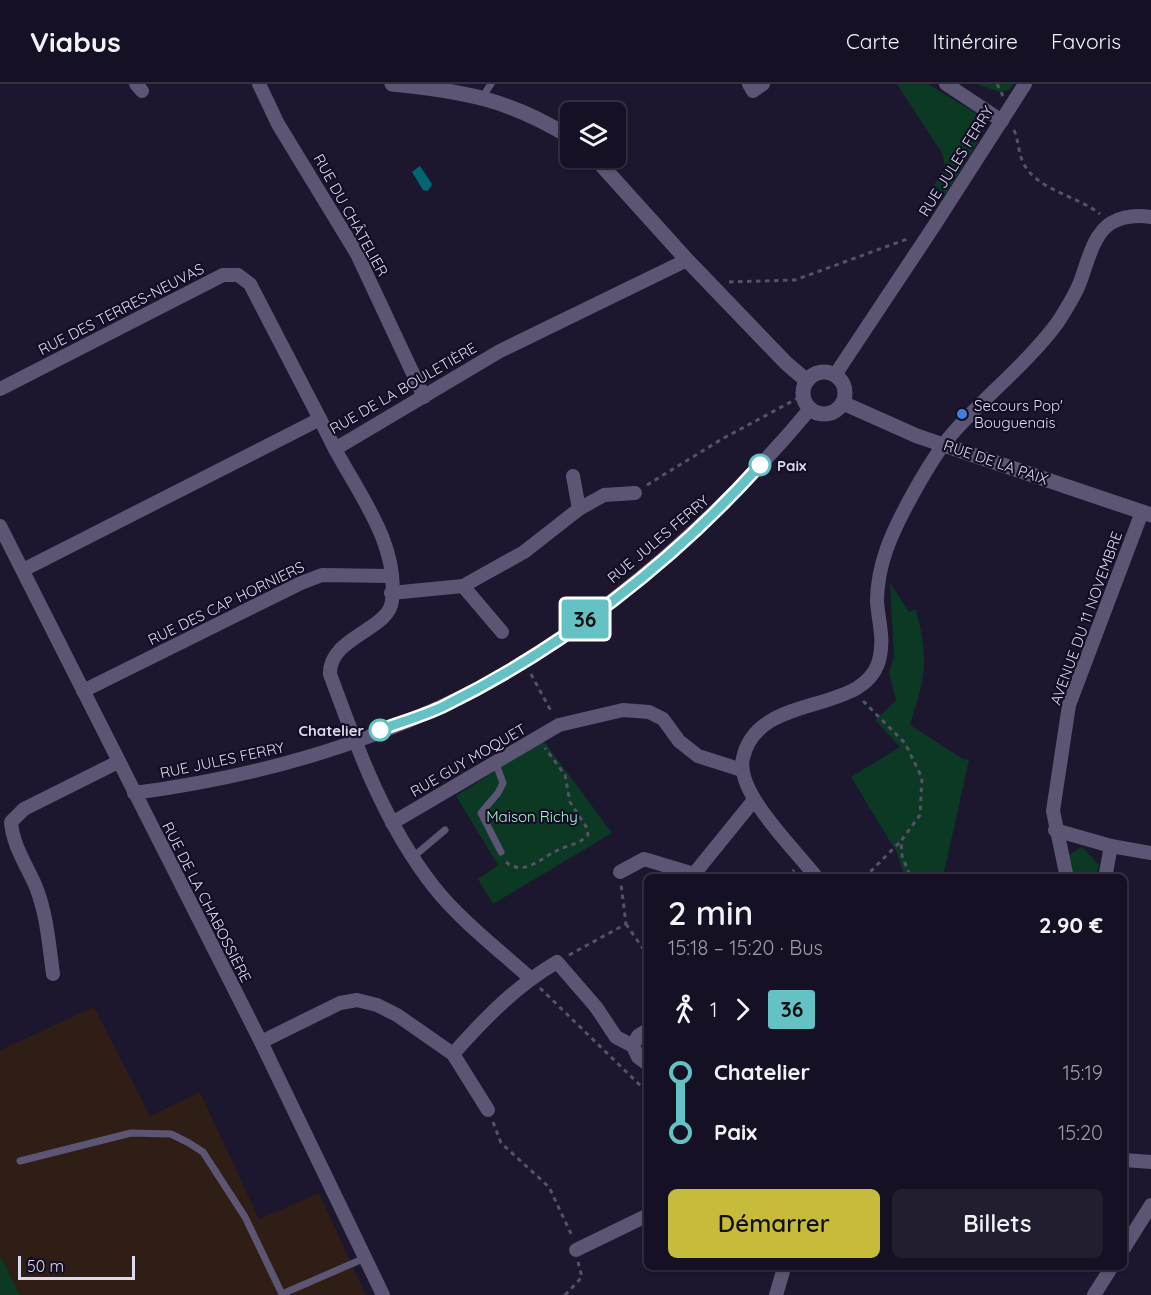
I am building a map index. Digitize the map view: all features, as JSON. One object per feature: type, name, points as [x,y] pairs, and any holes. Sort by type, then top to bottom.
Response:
[{"type":"street","name":"RUE DU CHÂTELIER","points":[[259,84],[278,124],[357,254],[424,397]]},
{"type":"street","points":[[392,84],[487,90],[560,131]]},
{"type":"street","points":[[749,84],[753,91],[763,84]]},
{"type":"street","points":[[946,84],[1002,121]]},
{"type":"street","name":"RUE JULES FERRY","points":[[835,375],[1025,84]]},
{"type":"street","points":[[604,168],[714,288],[807,395],[818,413],[828,414],[843,403],[843,385],[835,375],[821,372],[807,395]]},
{"type":"street","points":[[814,874],[754,800],[742,770],[748,743],[769,721],[797,708],[853,691],[872,675],[880,657],[881,634],[877,600],[880,571],[888,546],[934,457],[1022,365],[1059,321],[1078,288],[1093,246],[1111,223],[1136,215],[1151,216]]},
{"type":"street","name":"RUE DE LA BOULETIÈRE","points":[[23,570],[320,419],[335,449],[500,351],[687,260]]},
{"type":"street","name":"RUE DES TERRES-NEUVAS","points":[[0,389],[223,275],[238,275],[250,284],[320,419]]},
{"type":"street","name":"RUE JULES FERRY","points":[[134,793],[179,787],[310,758],[442,706],[524,662],[619,595],[724,505],[807,395]]},
{"type":"street","name":"RUE DE LA PAIX","points":[[843,403],[887,424],[1147,513]]},
{"type":"street","points":[[335,449],[374,516],[390,558],[392,602],[387,613],[336,653],[329,663],[330,674],[354,740],[392,823],[435,888],[530,978]]},
{"type":"street","points":[[573,476],[579,509]]},
{"type":"street","points":[[391,593],[464,586],[524,552],[579,509],[604,495],[635,493]]},
{"type":"street","name":"AVENUE DU 11 NOVEMBRE","points":[[1066,874],[1053,812],[1069,705],[1147,513]]},
{"type":"street","name":"RUE DE LA CHABOSSIÈRE","points":[[0,526],[261,1042],[383,1295]]},
{"type":"street","name":"RUE DES CAP HORNIERS","points":[[83,691],[301,583],[322,575],[390,576]]},
{"type":"street","points":[[464,586],[502,632]]},
{"type":"street","name":"RUE GUY MOQUET","points":[[392,823],[559,725],[623,710],[649,712],[663,719],[679,741],[698,756],[742,770]]},
{"type":"street","points":[[53,974],[47,928],[39,898],[12,838],[10,822],[24,809],[118,762]]},
{"type":"street","points":[[620,872],[644,859],[694,874],[754,800]]},
{"type":"street","points":[[1055,830],[1111,846],[1151,853]]},
{"type":"street","points":[[1106,874],[1111,846]]},
{"type":"street","points":[[453,1054],[492,1011],[530,978],[557,962],[596,1007],[615,1037],[633,1046],[638,1057],[644,1062]]},
{"type":"street","points":[[261,1042],[340,1002],[357,1000],[377,1005],[398,1015],[453,1054],[488,1110]]},
{"type":"street","points":[[633,1046],[638,1036],[644,1032]]},
{"type":"street","points":[[1127,1160],[1151,1162]]},
{"type":"street","points":[[1127,1243],[1151,1205]]},
{"type":"street","points":[[576,1250],[644,1217]]},
{"type":"street","points":[[776,1295],[783,1270]]},
{"type":"street","points":[[1094,1295],[1110,1270]]},
{"type":"lane","points":[[496,764],[503,783],[498,793],[481,813],[501,852]]},
{"type":"lane","points":[[413,857],[445,830]]},
{"type":"lane","points":[[20,1161],[131,1132],[171,1134],[203,1152],[245,1217],[280,1294],[365,1258]]},
{"type":"path","points":[[1011,104],[1022,113],[1013,129],[1025,167],[1042,182],[1088,205],[1111,223]]},
{"type":"path","points":[[714,288],[730,282],[795,280],[896,241],[927,237]]},
{"type":"path","points":[[635,493],[722,439],[807,395]]},
{"type":"path","points":[[524,662],[559,725]]},
{"type":"path","points":[[853,691],[905,743],[922,778],[920,815],[901,841],[868,874]]},
{"type":"path","points":[[501,852],[506,864],[516,868],[530,867],[556,851],[582,841],[588,835],[587,828],[570,802],[566,775],[544,748],[541,748]]},
{"type":"path","points":[[901,841],[902,856],[909,874]]},
{"type":"path","points":[[620,872],[626,924],[644,950]]},
{"type":"path","points":[[557,962],[626,924]]},
{"type":"path","points":[[530,978],[644,1089]]},
{"type":"path","points":[[488,1110],[501,1143],[549,1187],[576,1250],[582,1277],[565,1295]]},
{"type":"shaded area","points":[[420,166],[432,184],[428,191],[423,190],[412,172]]},
{"type":"shaded area","points":[[94,1007],[150,1116],[200,1092],[259,1219],[319,1193],[366,1295],[20,1295],[0,1255],[0,1050]]},
{"type":"green space","points":[[897,84],[928,84],[976,113],[979,124],[978,142],[945,195],[934,185],[945,167],[942,153]]},
{"type":"green space","points":[[976,84],[1014,84],[1009,90],[1000,92]]},
{"type":"green space","points":[[890,583],[909,612],[916,609],[923,643],[924,668],[920,693],[910,725],[963,759],[969,760],[944,874],[904,874],[897,853],[851,777],[900,747],[875,720],[896,701],[889,673],[894,656]]},
{"type":"green space","name":"Maison Richy","points":[[543,740],[612,833],[493,904],[478,879],[498,865],[456,796]]},
{"type":"green space","points":[[1082,847],[1099,865],[1097,874],[1072,874],[1067,856]]},
{"type":"green space","points":[[0,1255],[20,1295],[0,1295]]},
{"type":"bus line","name":"36","points":[[380,730],[442,706],[524,662],[619,595],[724,505],[760,465]]},
{"type":"place","name":"Secours Pop' Bouguenais","points":[[962,414]]},
{"type":"place","name":"Paix","points":[[760,465]]},
{"type":"place","name":"Chatelier","points":[[380,730]]}]
